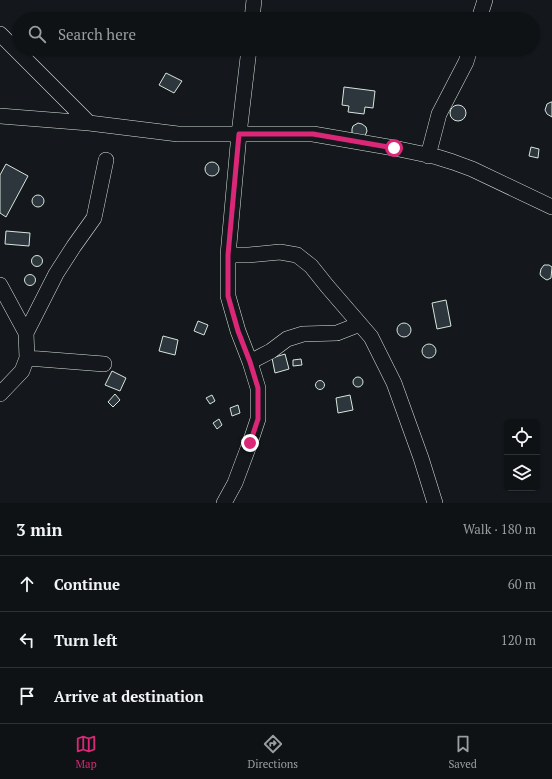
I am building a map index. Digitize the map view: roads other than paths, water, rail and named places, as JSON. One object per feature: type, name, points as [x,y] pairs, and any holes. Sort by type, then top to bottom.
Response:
[{"type":"street","points":[[253,12],[254,0]]},
{"type":"street","points":[[481,12],[485,0]]},
{"type":"street","points":[[0,34],[12,46]]},
{"type":"street","points":[[22,56],[89,123]]},
{"type":"street","points":[[224,503],[235,483],[258,419],[258,388],[238,331],[228,296],[228,255],[239,134],[248,56]]},
{"type":"street","points":[[428,156],[439,114],[468,56]]},
{"type":"street","points":[[0,116],[89,123],[178,134],[313,134],[437,157],[472,169],[552,207]]},
{"type":"street","points":[[26,333],[56,274],[94,218],[106,160]]},
{"type":"street","points":[[228,255],[280,252],[297,256],[311,266],[371,337],[394,384],[421,458],[435,503]]},
{"type":"street","points":[[0,285],[26,333],[28,358],[22,371],[0,394]]},
{"type":"street","points":[[250,362],[271,351],[287,339],[303,334],[337,332],[360,324]]},
{"type":"street","points":[[28,358],[104,364]]}]
